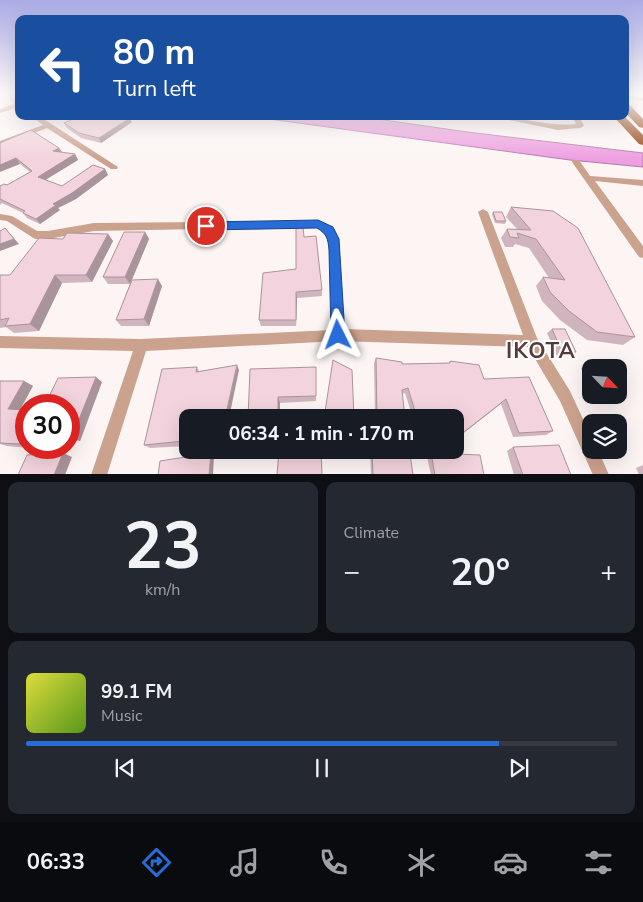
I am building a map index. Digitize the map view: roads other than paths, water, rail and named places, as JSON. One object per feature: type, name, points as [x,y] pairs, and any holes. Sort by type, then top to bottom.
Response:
[{"type":"highway","points":[[622,120],[643,142]]},
{"type":"street","points":[[40,120],[114,167]]},
{"type":"street","points":[[514,120],[558,128],[580,126],[577,120]]},
{"type":"street","points":[[0,144],[48,125]]},
{"type":"street","points":[[576,162],[643,254]]},
{"type":"street","points":[[588,178],[643,183]]},
{"type":"street","points":[[483,212],[532,341],[565,396],[601,474]]},
{"type":"street","points":[[0,217],[9,218],[36,235],[94,228],[318,224],[329,230],[334,239],[338,335]]},
{"type":"street","points":[[0,342],[141,345],[338,335],[532,341]]},
{"type":"street","points":[[99,474],[141,345]]},
{"type":"district","name":"IKOTA","points":[[541,351]]}]
